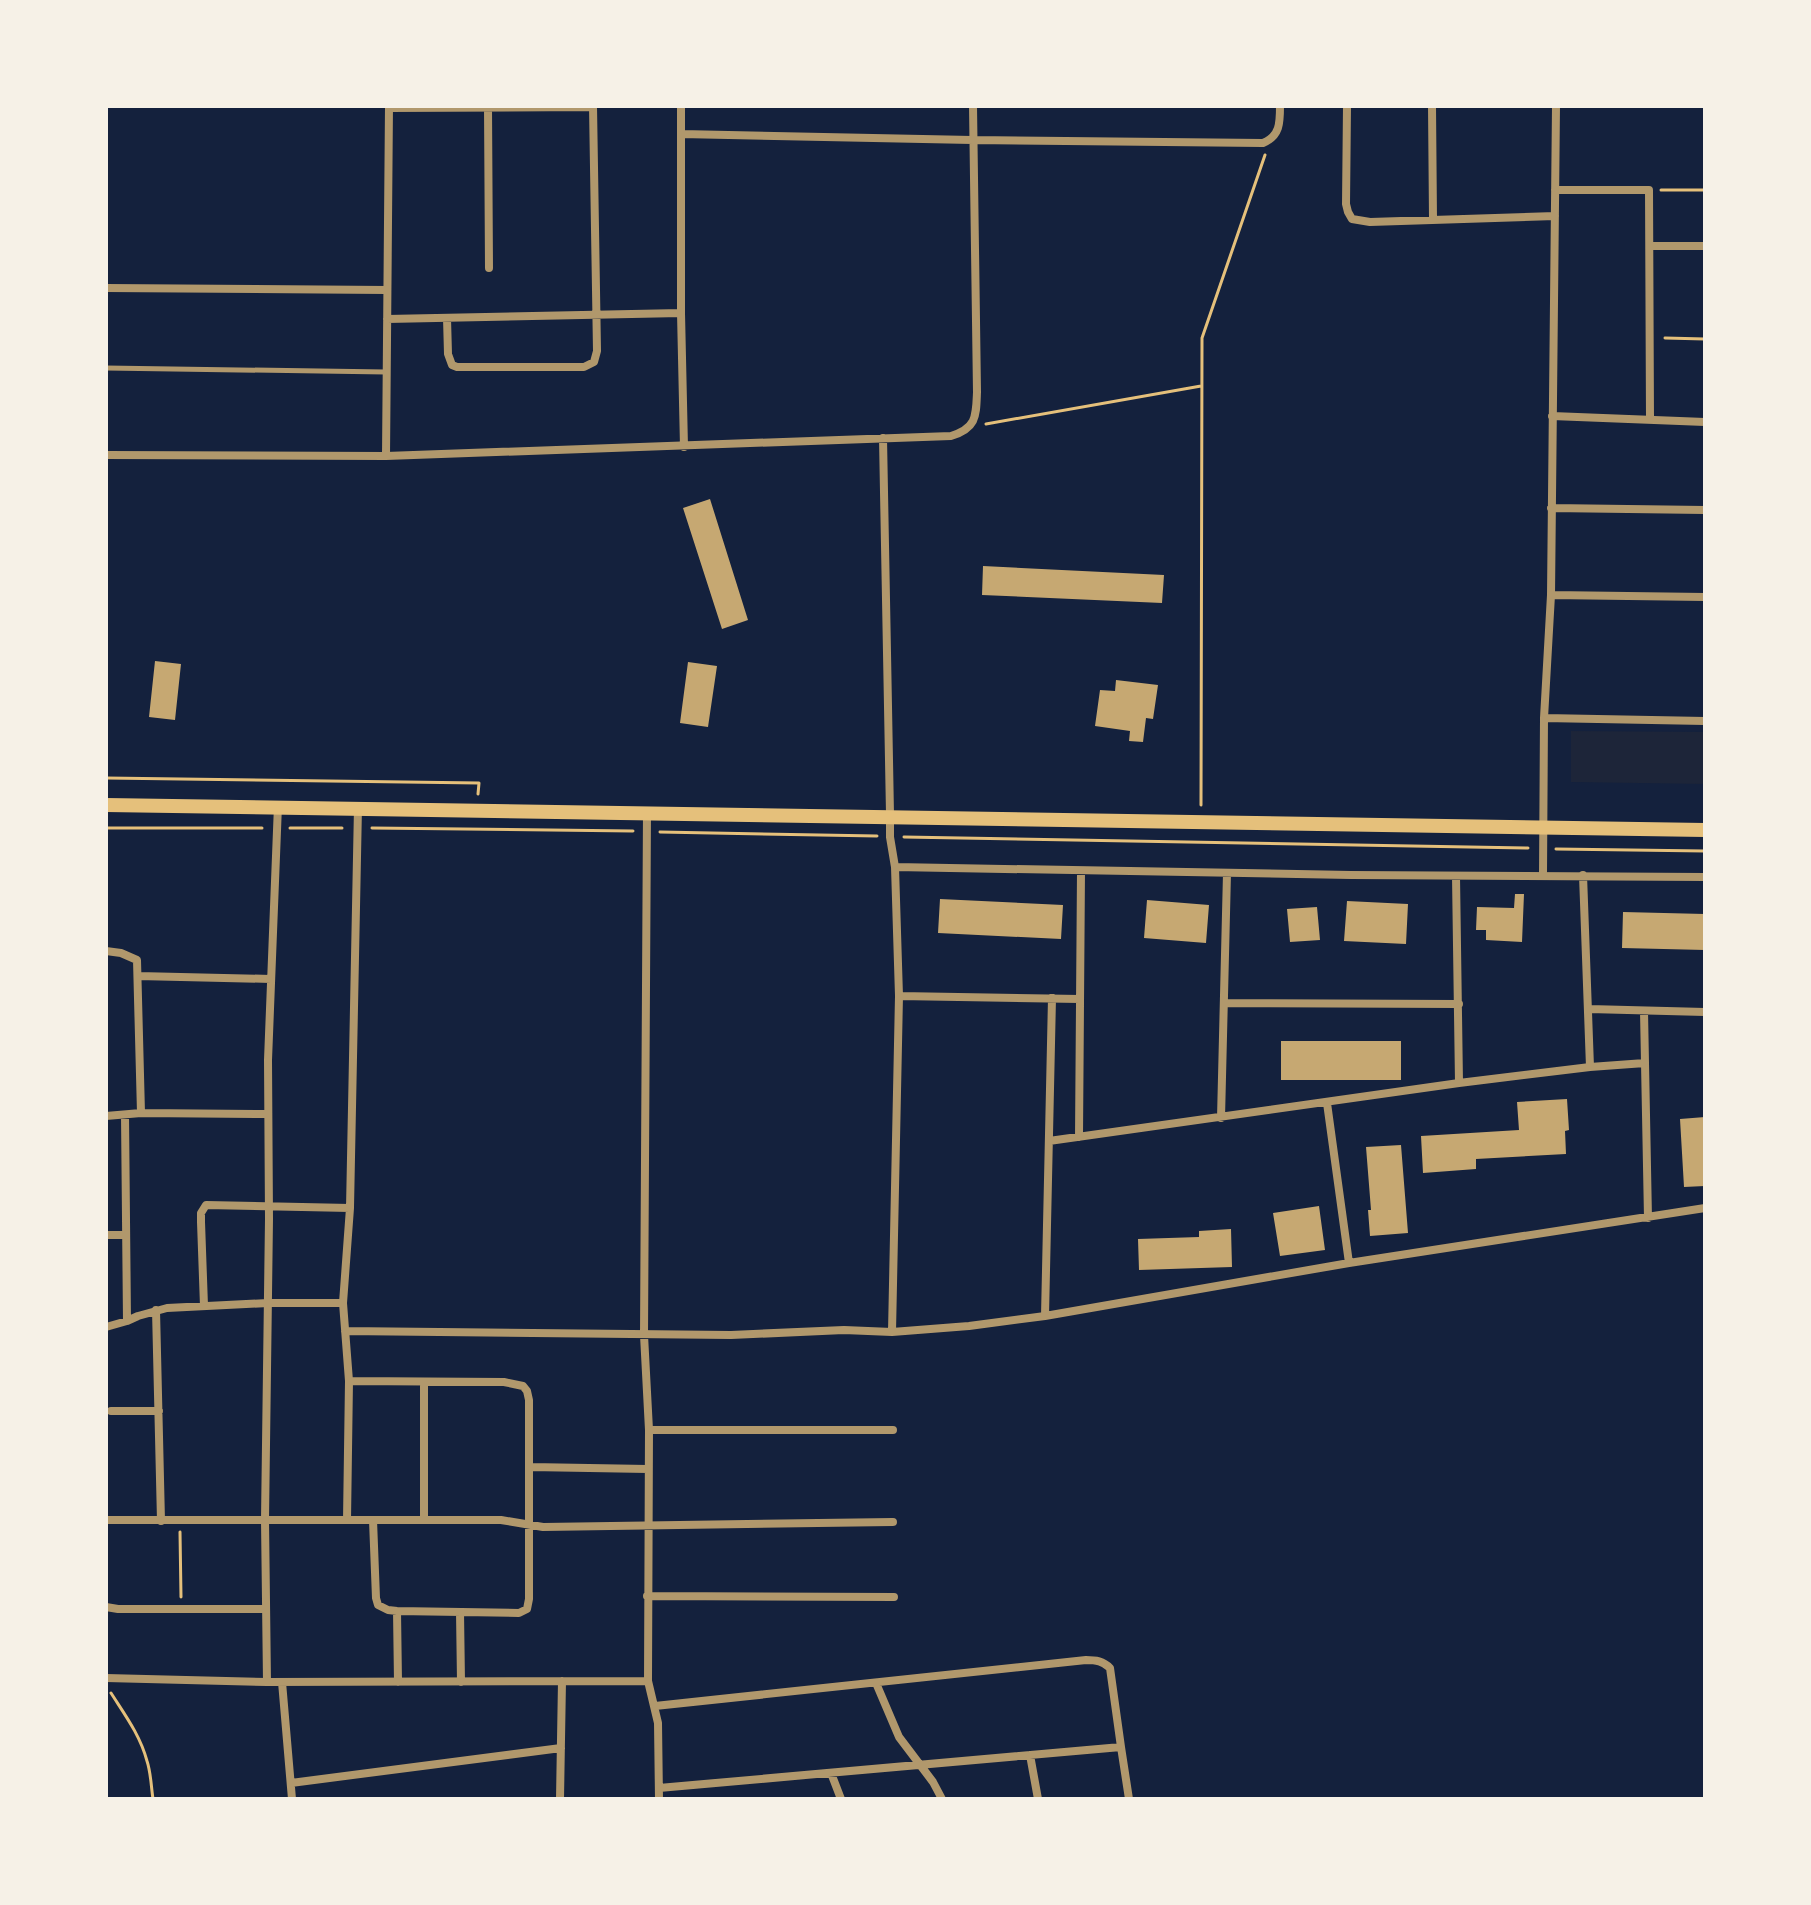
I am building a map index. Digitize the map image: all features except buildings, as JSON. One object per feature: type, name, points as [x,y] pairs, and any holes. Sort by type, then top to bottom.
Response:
[{"type":"main road","points":[[106,805],[890,814],[1705,830]]},
{"type":"street","points":[[386,456],[389,107],[593,106],[594,362],[584,367],[457,367],[452,365],[448,354],[447,318]]},
{"type":"street","points":[[681,106],[684,447]]},
{"type":"street","points":[[106,455],[386,456],[951,436],[962,432],[974,418],[977,392],[973,106]]},
{"type":"street","points":[[681,134],[1263,143],[1271,140],[1279,128],[1280,106]]},
{"type":"street","points":[[1347,106],[1346,204],[1352,219],[1370,222],[1555,216]]},
{"type":"street","points":[[1432,106],[1433,219]]},
{"type":"street","points":[[1543,875],[1544,718],[1551,595],[1556,106]]},
{"type":"street","points":[[488,107],[489,268]]},
{"type":"street","points":[[1555,190],[1649,190],[1650,420]]},
{"type":"street","points":[[1650,246],[1705,246]]},
{"type":"street","points":[[106,288],[387,290]]},
{"type":"street","points":[[387,319],[681,313]]},
{"type":"street","points":[[1552,416],[1705,422]]},
{"type":"street","points":[[883,438],[890,837],[895,867],[899,996],[892,1332]]},
{"type":"street","points":[[1551,508],[1705,510]]},
{"type":"street","points":[[1551,595],[1705,597]]},
{"type":"street","points":[[1544,718],[1705,721]]},
{"type":"street","points":[[267,1682],[268,1114],[278,805]]},
{"type":"street","points":[[347,1520],[349,1381],[343,1303],[350,1208],[358,807]]},
{"type":"street","points":[[647,811],[644,1335],[649,1430],[648,1681],[658,1723],[659,1799]]},
{"type":"street","points":[[895,867],[1705,877]]},
{"type":"street","points":[[1079,1137],[1081,871]]},
{"type":"street","points":[[1221,1118],[1227,873]]},
{"type":"street","points":[[1583,875],[1590,1067]]},
{"type":"street","points":[[1456,876],[1459,1083]]},
{"type":"street","points":[[106,951],[137,960],[141,1113]]},
{"type":"street","points":[[138,976],[271,979]]},
{"type":"street","points":[[899,996],[1080,999]]},
{"type":"street","points":[[1045,1316],[1052,998]]},
{"type":"street","points":[[1224,1003],[1459,1004]]},
{"type":"street","points":[[1589,1009],[1705,1012]]},
{"type":"street","points":[[1644,1011],[1648,1218]]},
{"type":"street","points":[[1049,1141],[1459,1083],[1645,1063]]},
{"type":"street","points":[[1327,1103],[1349,1263]]},
{"type":"street","points":[[106,1116],[141,1113],[268,1114]]},
{"type":"street","points":[[125,1115],[127,1321]]},
{"type":"street","points":[[204,1306],[201,1222],[206,1205],[350,1208]]},
{"type":"street","points":[[345,1331],[731,1335],[844,1330],[892,1332],[969,1326],[1705,1208]]},
{"type":"street","points":[[106,1235],[126,1235]]},
{"type":"street","points":[[106,1327],[156,1310],[268,1303],[343,1303]]},
{"type":"street","points":[[156,1310],[161,1521]]},
{"type":"street","points":[[349,1381],[504,1382],[523,1386],[527,1391],[530,1467],[527,1609],[519,1613],[397,1611],[382,1608],[378,1605],[373,1520]]},
{"type":"street","points":[[424,1382],[424,1520]]},
{"type":"street","points":[[111,1411],[159,1411]]},
{"type":"street","points":[[649,1430],[893,1430]]},
{"type":"street","points":[[530,1467],[648,1469]]},
{"type":"street","points":[[106,1520],[501,1520],[529,1526],[647,1527],[893,1522]]},
{"type":"street","points":[[647,1596],[894,1597]]},
{"type":"street","points":[[106,1607],[266,1609]]},
{"type":"street","points":[[397,1611],[398,1682]]},
{"type":"street","points":[[460,1612],[461,1682]]},
{"type":"street","points":[[655,1706],[1096,1660],[1110,1668],[1129,1799]]},
{"type":"street","points":[[106,1678],[267,1682],[648,1681]]},
{"type":"street","points":[[560,1799],[562,1681]]},
{"type":"street","points":[[282,1682],[292,1799]]},
{"type":"street","points":[[876,1683],[899,1737],[942,1799]]},
{"type":"street","points":[[659,1788],[1121,1747]]},
{"type":"street","points":[[291,1783],[561,1748]]},
{"type":"street","points":[[1030,1755],[1038,1799]]},
{"type":"street","points":[[831,1773],[841,1799]]},
{"type":"lane","points":[[106,368],[386,372]]},
{"type":"path","points":[[1201,821],[1202,338],[1271,140]]},
{"type":"path","points":[[1649,190],[1705,190]]},
{"type":"path","points":[[1650,338],[1705,339]]},
{"type":"path","points":[[970,426],[1201,386]]},
{"type":"path","points":[[106,778],[479,783],[477,829]]},
{"type":"path","points":[[106,828],[343,828]]},
{"type":"path","points":[[368,828],[1705,851]]},
{"type":"path","points":[[179,1521],[181,1609]]},
{"type":"path","points":[[106,1686],[143,1746],[153,1799]]},
{"type":"shaded area","points":[[1571,731],[1705,732],[1705,784],[1571,782]]}]
